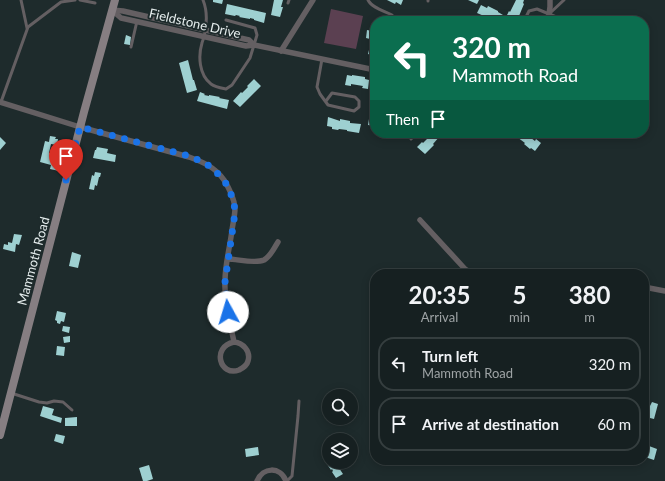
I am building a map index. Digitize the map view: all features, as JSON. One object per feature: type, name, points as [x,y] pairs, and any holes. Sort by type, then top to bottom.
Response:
[{"type":"main road","name":"Mammoth Road","points":[[0,434],[80,127],[115,0]]},
{"type":"street","points":[[281,51],[313,0]]},
{"type":"street","points":[[549,14],[550,0]]},
{"type":"street","name":"Fieldstone Drive","points":[[112,10],[121,18],[249,40],[254,44],[281,51],[370,69]]},
{"type":"street","name":"Fieldstone Drive","points":[[112,10],[122,11],[205,33]]},
{"type":"street","points":[[0,102],[80,127],[189,156],[211,167],[220,176],[228,186],[235,209],[225,282],[228,312],[234,342]]},
{"type":"street","points":[[420,220],[466,269]]},
{"type":"street","points":[[228,258],[256,261],[264,260],[271,254],[278,242]]},
{"type":"street","points":[[649,289],[665,291]]},
{"type":"street","points":[[234,342],[246,348],[249,356],[246,365],[234,371],[225,367],[220,359],[220,354],[225,346],[234,342]]},
{"type":"street","points":[[257,481],[262,473],[272,470],[281,473],[287,481]]},
{"type":"lane","points":[[21,0],[28,28]]},
{"type":"lane","points":[[0,102],[28,27],[61,2],[75,0]]},
{"type":"lane","points":[[80,0],[95,3]]},
{"type":"lane","points":[[203,0],[206,15],[205,33],[200,55],[201,69],[204,77],[211,84],[219,88],[226,89],[232,85],[250,58],[257,35],[256,28],[226,20]]},
{"type":"lane","points":[[368,0],[370,4],[376,8],[392,15]]},
{"type":"lane","points":[[549,14],[564,0]]},
{"type":"lane","points":[[526,16],[529,11],[537,9],[554,16]]},
{"type":"lane","points":[[131,47],[137,21]]},
{"type":"lane","points":[[322,59],[317,87],[328,105],[354,111],[358,107],[359,101],[355,97],[332,93],[326,101]]},
{"type":"lane","points":[[11,393],[40,402],[63,402],[72,410]]},
{"type":"lane","points":[[287,481],[292,476],[299,401]]},
{"type":"shaded area","points":[[331,9],[363,16],[356,49],[324,43]]},
{"type":"building","points":[[213,0],[223,0],[222,4],[213,2]]},
{"type":"building","points":[[274,0],[283,0],[281,7],[283,7],[280,17],[271,15]]},
{"type":"building","points":[[387,0],[403,0],[401,5]]},
{"type":"building","points":[[468,0],[479,0],[477,4]]},
{"type":"building","points":[[516,0],[524,0],[519,16],[506,16],[509,11],[510,12]]},
{"type":"building","points":[[227,4],[266,13],[264,23],[250,18],[225,14]]},
{"type":"building","points":[[481,5],[487,8],[488,6],[503,15],[484,16],[477,13]]},
{"type":"building","points":[[367,30],[370,31],[370,39],[366,38]]},
{"type":"building","points":[[126,35],[131,37],[130,45],[124,44]]},
{"type":"building","points":[[188,60],[197,90],[187,93],[179,63]]},
{"type":"building","points":[[347,75],[365,77],[365,79],[369,80],[368,89],[362,88],[363,86],[351,84],[351,86],[345,85]]},
{"type":"building","points":[[254,79],[261,86],[240,107],[233,101]]},
{"type":"building","points":[[200,92],[205,94],[204,95],[229,100],[227,109],[197,101]]},
{"type":"building","points":[[328,117],[340,121],[340,119],[350,121],[350,123],[361,124],[359,133],[347,130],[332,129],[332,127],[327,126]]},
{"type":"building","points":[[50,136],[58,139],[57,145],[51,144],[49,153],[55,154],[52,165],[60,166],[59,171],[50,169],[51,165],[40,162],[45,141],[49,142]]},
{"type":"building","points":[[0,137],[6,143],[0,150]]},
{"type":"building","points":[[426,138],[438,138],[425,154],[417,147],[427,139]]},
{"type":"building","points":[[518,138],[531,138],[535,141],[536,139],[541,143],[535,151],[531,148],[530,149],[524,144],[525,143]]},
{"type":"building","points":[[97,147],[108,149],[107,153],[116,155],[115,162],[93,158]]},
{"type":"building","points":[[95,172],[101,173],[97,186],[95,185],[94,190],[89,189],[92,175],[94,176]]},
{"type":"building","points":[[14,234],[22,235],[19,245],[16,244],[15,252],[3,249],[4,244],[8,245],[8,242],[12,243]]},
{"type":"building","points":[[72,252],[81,255],[78,268],[69,266]]},
{"type":"building","points":[[57,311],[66,313],[64,322],[61,321],[60,324],[55,320]]},
{"type":"building","points":[[63,326],[70,327],[69,333],[62,331]]},
{"type":"building","points":[[70,336],[70,342],[64,343],[63,337]]},
{"type":"building","points":[[57,346],[65,347],[64,356],[56,355]]},
{"type":"building","points":[[652,402],[658,404],[654,419],[649,418],[650,406]]},
{"type":"building","points":[[43,406],[54,409],[52,415],[62,418],[61,423],[40,416]]},
{"type":"building","points":[[77,417],[77,426],[65,426],[65,418]]},
{"type":"building","points":[[56,434],[65,436],[63,444],[54,441]]},
{"type":"building","points":[[649,446],[657,449],[654,460],[649,458]]},
{"type":"building","points":[[258,447],[259,455],[246,457],[245,449]]},
{"type":"building","points":[[149,465],[153,479],[143,481],[139,468]]},
{"type":"building","points":[[332,469],[340,469],[343,474],[336,478],[332,472]]},
{"type":"route","points":[[66,180],[80,127],[189,156],[211,167],[228,186],[235,209],[225,282],[228,312]]}]
